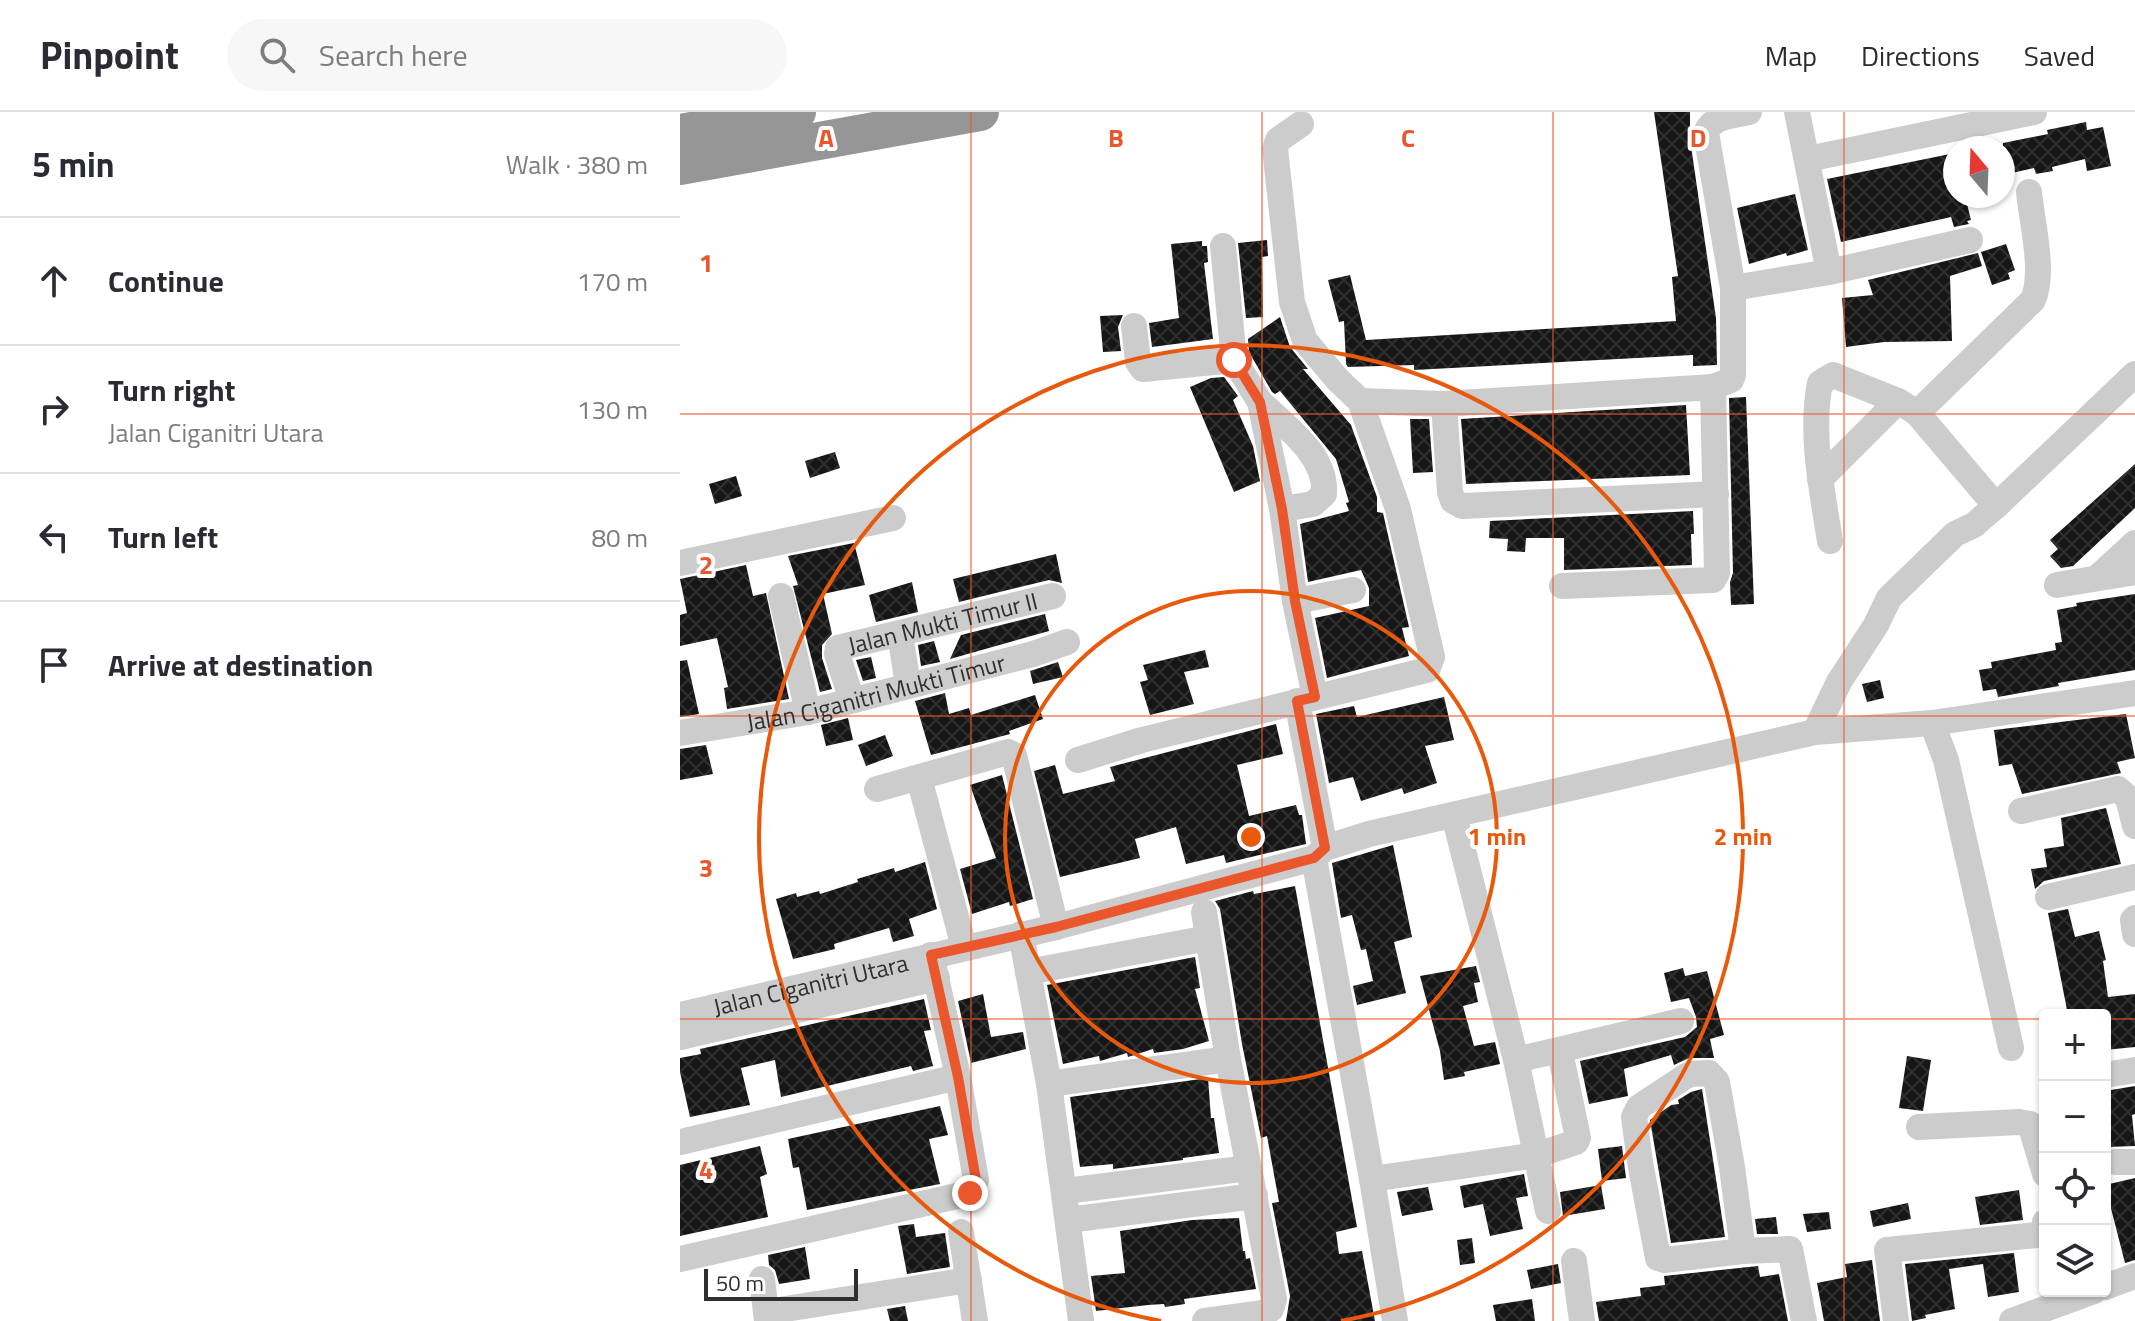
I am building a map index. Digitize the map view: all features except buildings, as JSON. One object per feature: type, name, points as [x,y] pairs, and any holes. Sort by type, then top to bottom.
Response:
[{"type":"highway","points":[[680,133],[797,112]]},
{"type":"highway","points":[[680,166],[980,112]]},
{"type":"street","points":[[1360,401],[1444,404],[1713,387],[1731,380],[1733,288],[1706,133],[1715,120],[1749,112]]},
{"type":"street","points":[[1797,112],[1829,272]]},
{"type":"street","points":[[1808,159],[2034,112]]},
{"type":"street","points":[[1078,760],[1142,740],[1427,670],[1432,657],[1398,509],[1360,401],[1305,341],[1292,302],[1275,149],[1278,140],[1301,124]]},
{"type":"street","points":[[1820,479],[2033,300],[2038,275],[2029,192]]},
{"type":"street","points":[[1733,288],[1829,272],[1970,240]]},
{"type":"street","points":[[1223,246],[1234,360],[1260,402],[1321,466],[1325,481],[1324,494],[1313,504],[1282,509]]},
{"type":"street","points":[[1134,326],[1138,362],[1143,369],[1234,360]]},
{"type":"street","points":[[1815,732],[1839,682],[1876,625],[1889,598],[1955,534],[1974,525],[1996,506],[2135,374]]},
{"type":"street","points":[[1830,541],[1820,479],[1816,404],[1820,383],[1833,375],[1908,407],[1996,506]]},
{"type":"street","points":[[1562,586],[1713,580],[1717,573],[1713,387]]},
{"type":"street","points":[[1260,402],[1282,509],[1306,699],[1320,853],[1395,1321]]},
{"type":"street","points":[[1444,404],[1450,492],[1453,501],[1462,506],[1716,494]]},
{"type":"street","points":[[680,563],[893,518]]},
{"type":"street","points":[[2099,576],[2135,543]]},
{"type":"street","points":[[2057,585],[2135,572]]},
{"type":"street","points":[[1295,601],[1353,590]]},
{"type":"street","points":[[781,596],[808,712]]},
{"type":"street","name":"Jalan Mukti Timur II","points":[[852,700],[837,654],[838,648],[1053,596]]},
{"type":"street","points":[[900,634],[908,685]]},
{"type":"street","name":"Jalan Ciganitri Mukti Timur","points":[[680,733],[808,712],[1003,662],[1067,642]]},
{"type":"street","name":"Jalan Ciganitri Utara","points":[[680,1015],[934,966],[964,947],[1056,927],[1320,853],[1369,834],[1815,732],[1932,723],[2135,693]]},
{"type":"street","points":[[1932,723],[1946,760],[2011,1048]]},
{"type":"street","points":[[877,789],[1008,752],[1014,755],[1056,927]]},
{"type":"street","points":[[919,778],[964,947]]},
{"type":"street","points":[[2021,811],[2118,789],[2128,798],[2135,826]]},
{"type":"street","points":[[1454,815],[1516,1060],[1548,1211]]},
{"type":"street","points":[[2048,897],[2135,877]]},
{"type":"street","points":[[2135,918],[2135,934]]},
{"type":"street","points":[[1028,972],[1206,925],[1274,1299],[1271,1309],[1263,1313],[1205,1321]]},
{"type":"street","points":[[1021,934],[1049,1084],[1081,1321]]},
{"type":"street","points":[[680,1037],[934,966],[976,1180],[970,1193],[680,1259]]},
{"type":"street","points":[[1516,1060],[1681,1021]]},
{"type":"street","points":[[1372,1179],[1537,1155],[1578,1140],[1560,1052]]},
{"type":"street","points":[[1049,1084],[1228,1059]]},
{"type":"street","points":[[2111,1074],[2135,1070]]},
{"type":"street","points":[[1743,1251],[1717,1082],[1709,1073],[1690,1074],[1639,1107],[1634,1117],[1658,1258],[1792,1250],[1804,1321]]},
{"type":"street","points":[[680,1142],[958,1077]]},
{"type":"street","points":[[1919,1127],[2030,1124],[2039,1154]]},
{"type":"street","points":[[1065,1191],[1249,1168]]},
{"type":"street","points":[[1068,1220],[1255,1196]]},
{"type":"street","points":[[961,1232],[975,1321]]},
{"type":"street","points":[[1896,1321],[1887,1250],[2039,1235]]},
{"type":"street","points":[[1574,1261],[1582,1321]]},
{"type":"street","points":[[2111,1285],[2135,1276]]},
{"type":"street","points":[[762,1279],[767,1316],[969,1280]]},
{"type":"street","points":[[2012,1321],[2056,1298]]},
{"type":"route","points":[[970,1193],[976,1180],[958,1077],[931,955],[1056,927],[1314,858],[1325,848],[1297,701],[1315,697],[1287,558],[1273,459],[1260,402],[1234,360]]}]
